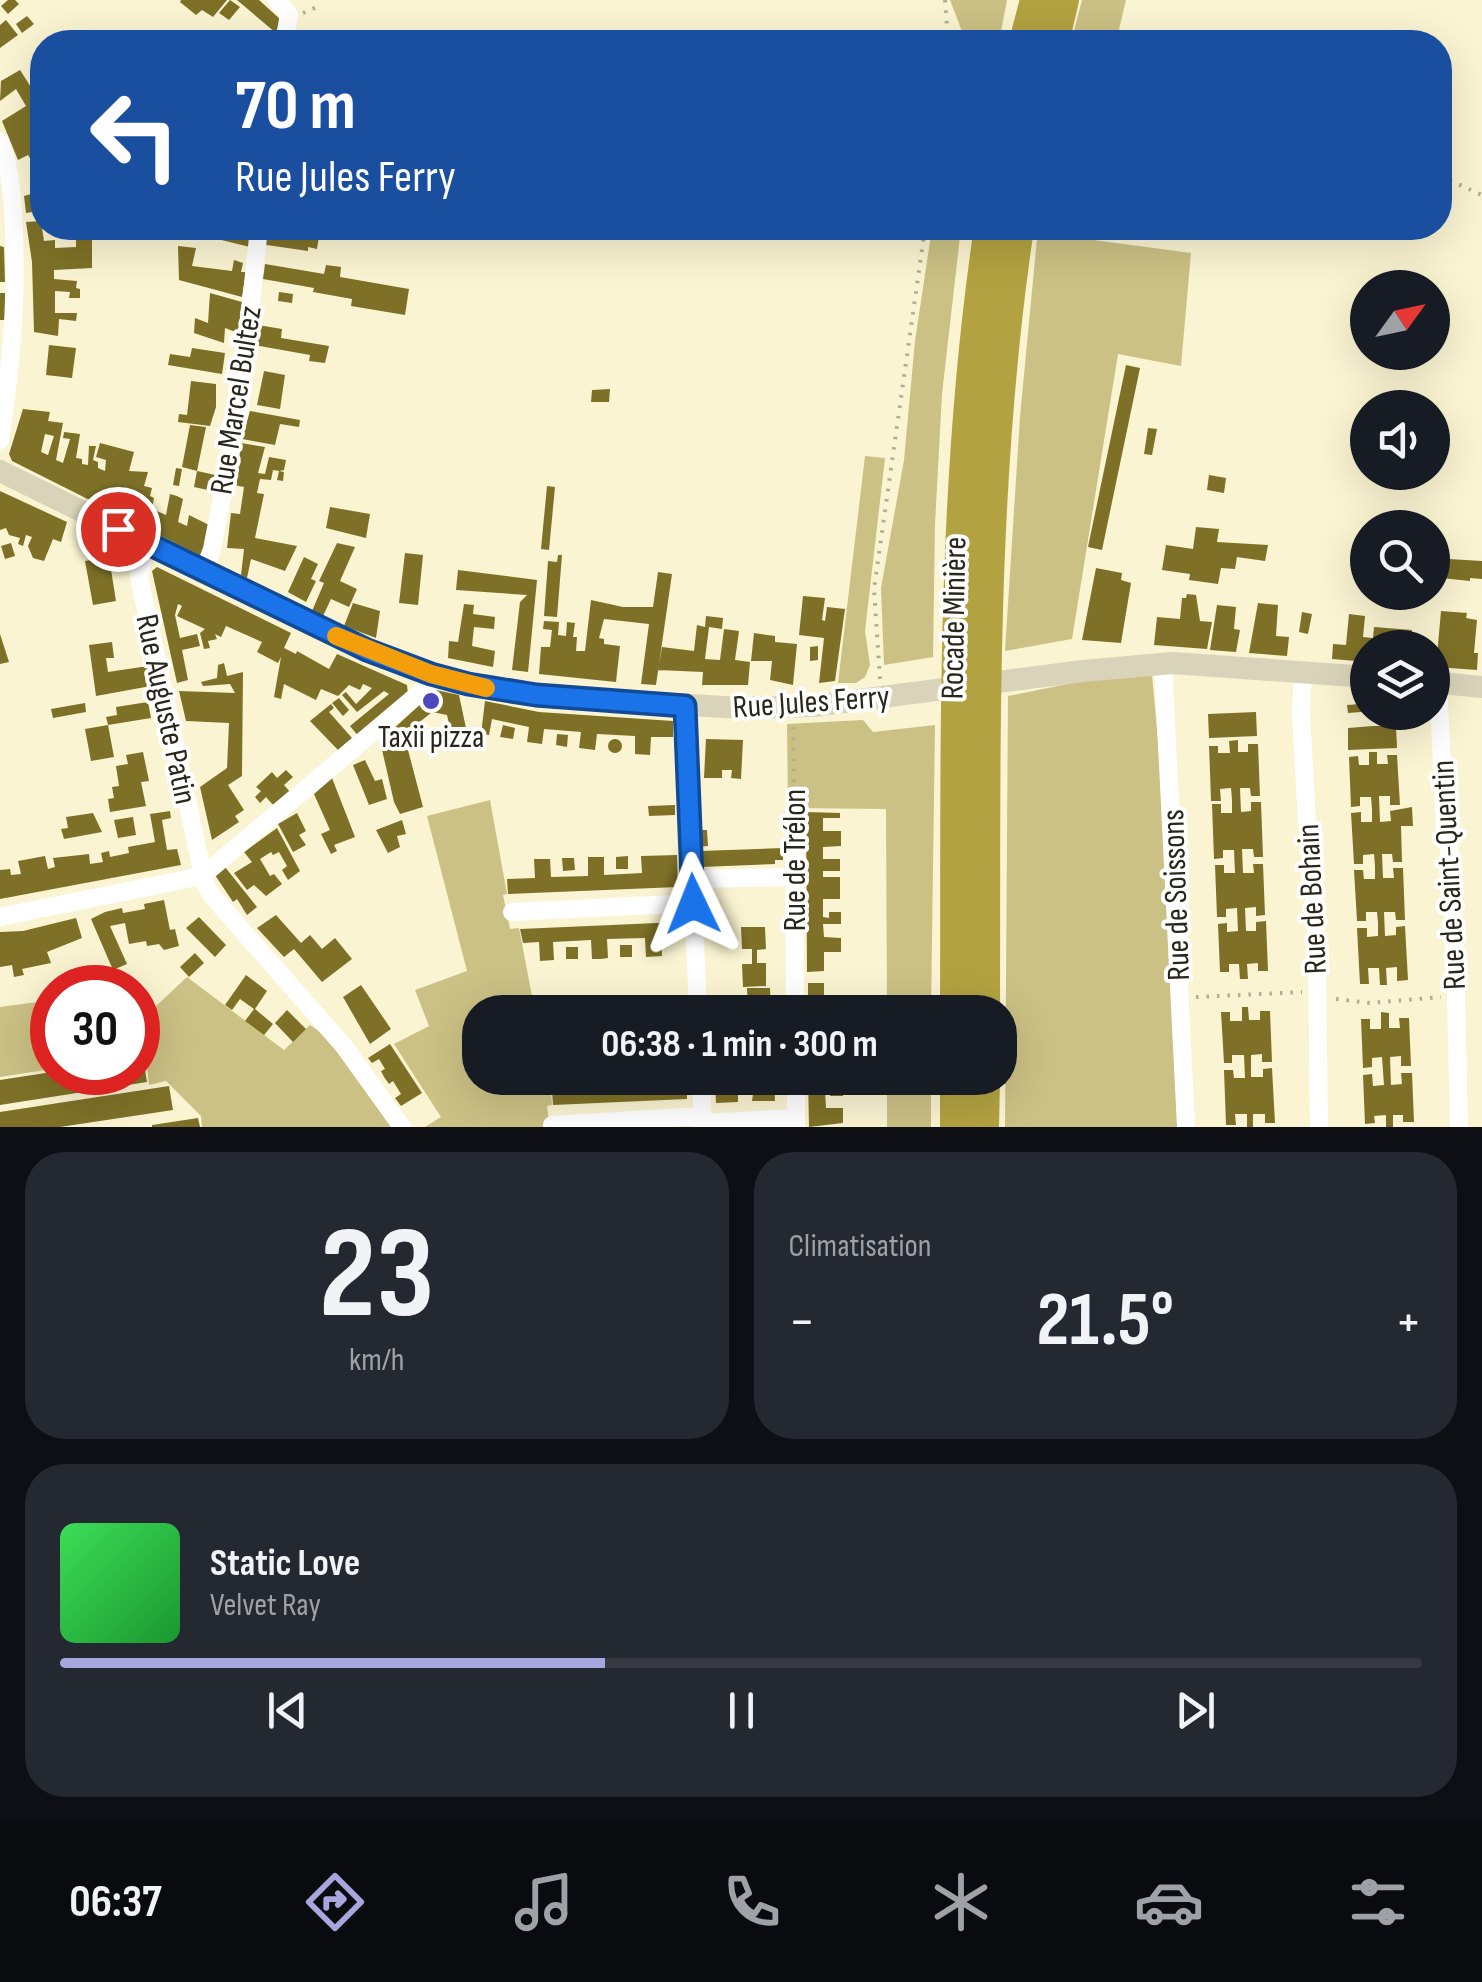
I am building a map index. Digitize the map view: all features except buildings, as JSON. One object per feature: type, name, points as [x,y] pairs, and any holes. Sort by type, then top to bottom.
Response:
[{"type":"highway","points":[[1027,30],[1035,0]]},
{"type":"highway","points":[[1057,30],[1064,0]]},
{"type":"highway","name":"Rocade Minière","points":[[984,995],[971,729],[965,441],[988,240]]},
{"type":"highway","name":"Rocade Minière","points":[[971,642],[1018,240]]},
{"type":"highway","name":"Rocade Minière","points":[[957,995],[971,729]]},
{"type":"highway","points":[[955,1095],[955,1127]]},
{"type":"highway","points":[[984,1127],[985,1095]]},
{"type":"street","points":[[276,0],[289,14],[286,30]]},
{"type":"street","points":[[0,141],[12,201],[16,287],[14,338],[0,440]]},
{"type":"street","name":"Rue Marcel Bultez","points":[[204,571],[212,549],[240,405],[259,240]]},
{"type":"street","name":"Rue Jules Ferry","points":[[0,471],[367,650],[468,684],[536,695],[685,706],[793,708],[1163,664],[1350,676]]},
{"type":"street","name":"Rue Auguste Patin","points":[[146,543],[139,577],[202,876]]},
{"type":"street","name":"Rue de Soissons","points":[[1163,664],[1186,1127]]},
{"type":"street","name":"Rue de Bohain","points":[[1302,672],[1307,823],[1314,860],[1319,1127]]},
{"type":"street","points":[[0,918],[202,876],[422,691],[431,674]]},
{"type":"street","points":[[1450,684],[1482,687]]},
{"type":"street","points":[[685,706],[697,995]]},
{"type":"street","name":"Rue de Saint-Quentin","points":[[1438,730],[1445,828],[1453,872],[1459,1127]]},
{"type":"street","name":"Rue de Trélon","points":[[794,812],[795,995]]},
{"type":"street","points":[[202,876],[212,896],[343,1045],[402,1127]]},
{"type":"street","points":[[692,879],[794,878]]},
{"type":"street","points":[[512,912],[693,904]]},
{"type":"street","points":[[701,1095],[702,1122]]},
{"type":"street","points":[[552,1125],[796,1122],[796,1095]]},
{"type":"path","points":[[945,0],[950,30]]},
{"type":"path","points":[[1452,181],[1482,194]]},
{"type":"path","points":[[881,698],[874,589],[923,240]]},
{"type":"path","name":"Rue de Trélon","points":[[793,708],[794,812]]},
{"type":"path","points":[[1180,998],[1316,993],[1370,1003],[1456,995]]},
{"type":"shaded area","points":[[950,0],[1007,0],[1001,30],[961,30]]},
{"type":"shaded area","points":[[1082,0],[1126,0],[1119,30],[1074,30]]},
{"type":"shaded area","points":[[930,240],[960,240],[942,394],[933,657],[884,665],[881,588],[904,460],[915,341]]},
{"type":"shaded area","points":[[1037,240],[1094,240],[1191,253],[1181,366],[1118,354],[1072,639],[1005,651],[1020,417]]},
{"type":"shaded area","points":[[865,456],[885,458],[865,631],[870,665],[865,677],[856,683],[838,683]]},
{"type":"shaded area","points":[[1152,674],[1169,866],[1182,1127],[1005,1127],[1005,1095],[1017,1095],[1017,995],[1006,995],[1008,696],[1077,682]]},
{"type":"shaded area","points":[[863,720],[873,732],[935,725],[931,995],[887,995],[886,809],[788,808],[787,724]]},
{"type":"shaded area","points":[[490,800],[510,929],[519,928],[532,995],[462,995],[462,1095],[551,1095],[552,1105],[547,1106],[550,1127],[425,1127],[441,1117],[394,1044],[429,1026],[415,990],[467,971],[427,816]]},
{"type":"shaded area","points":[[187,977],[284,1050],[310,1025],[329,1038],[394,1127],[202,1127],[201,1116],[166,1081],[160,1082],[160,1002]]},
{"type":"shaded area","points":[[30,1003],[30,1072],[0,1077],[0,1007]]},
{"type":"shaded area","points":[[887,1095],[931,1095],[931,1127],[887,1127]]},
{"type":"slow traffic","points":[[336,636],[431,674],[486,688]]},
{"type":"place","name":"Taxii pizza","points":[[431,701]]},
{"type":"route","points":[[118,529],[327,632],[431,674],[536,695],[685,706],[693,904]]}]
